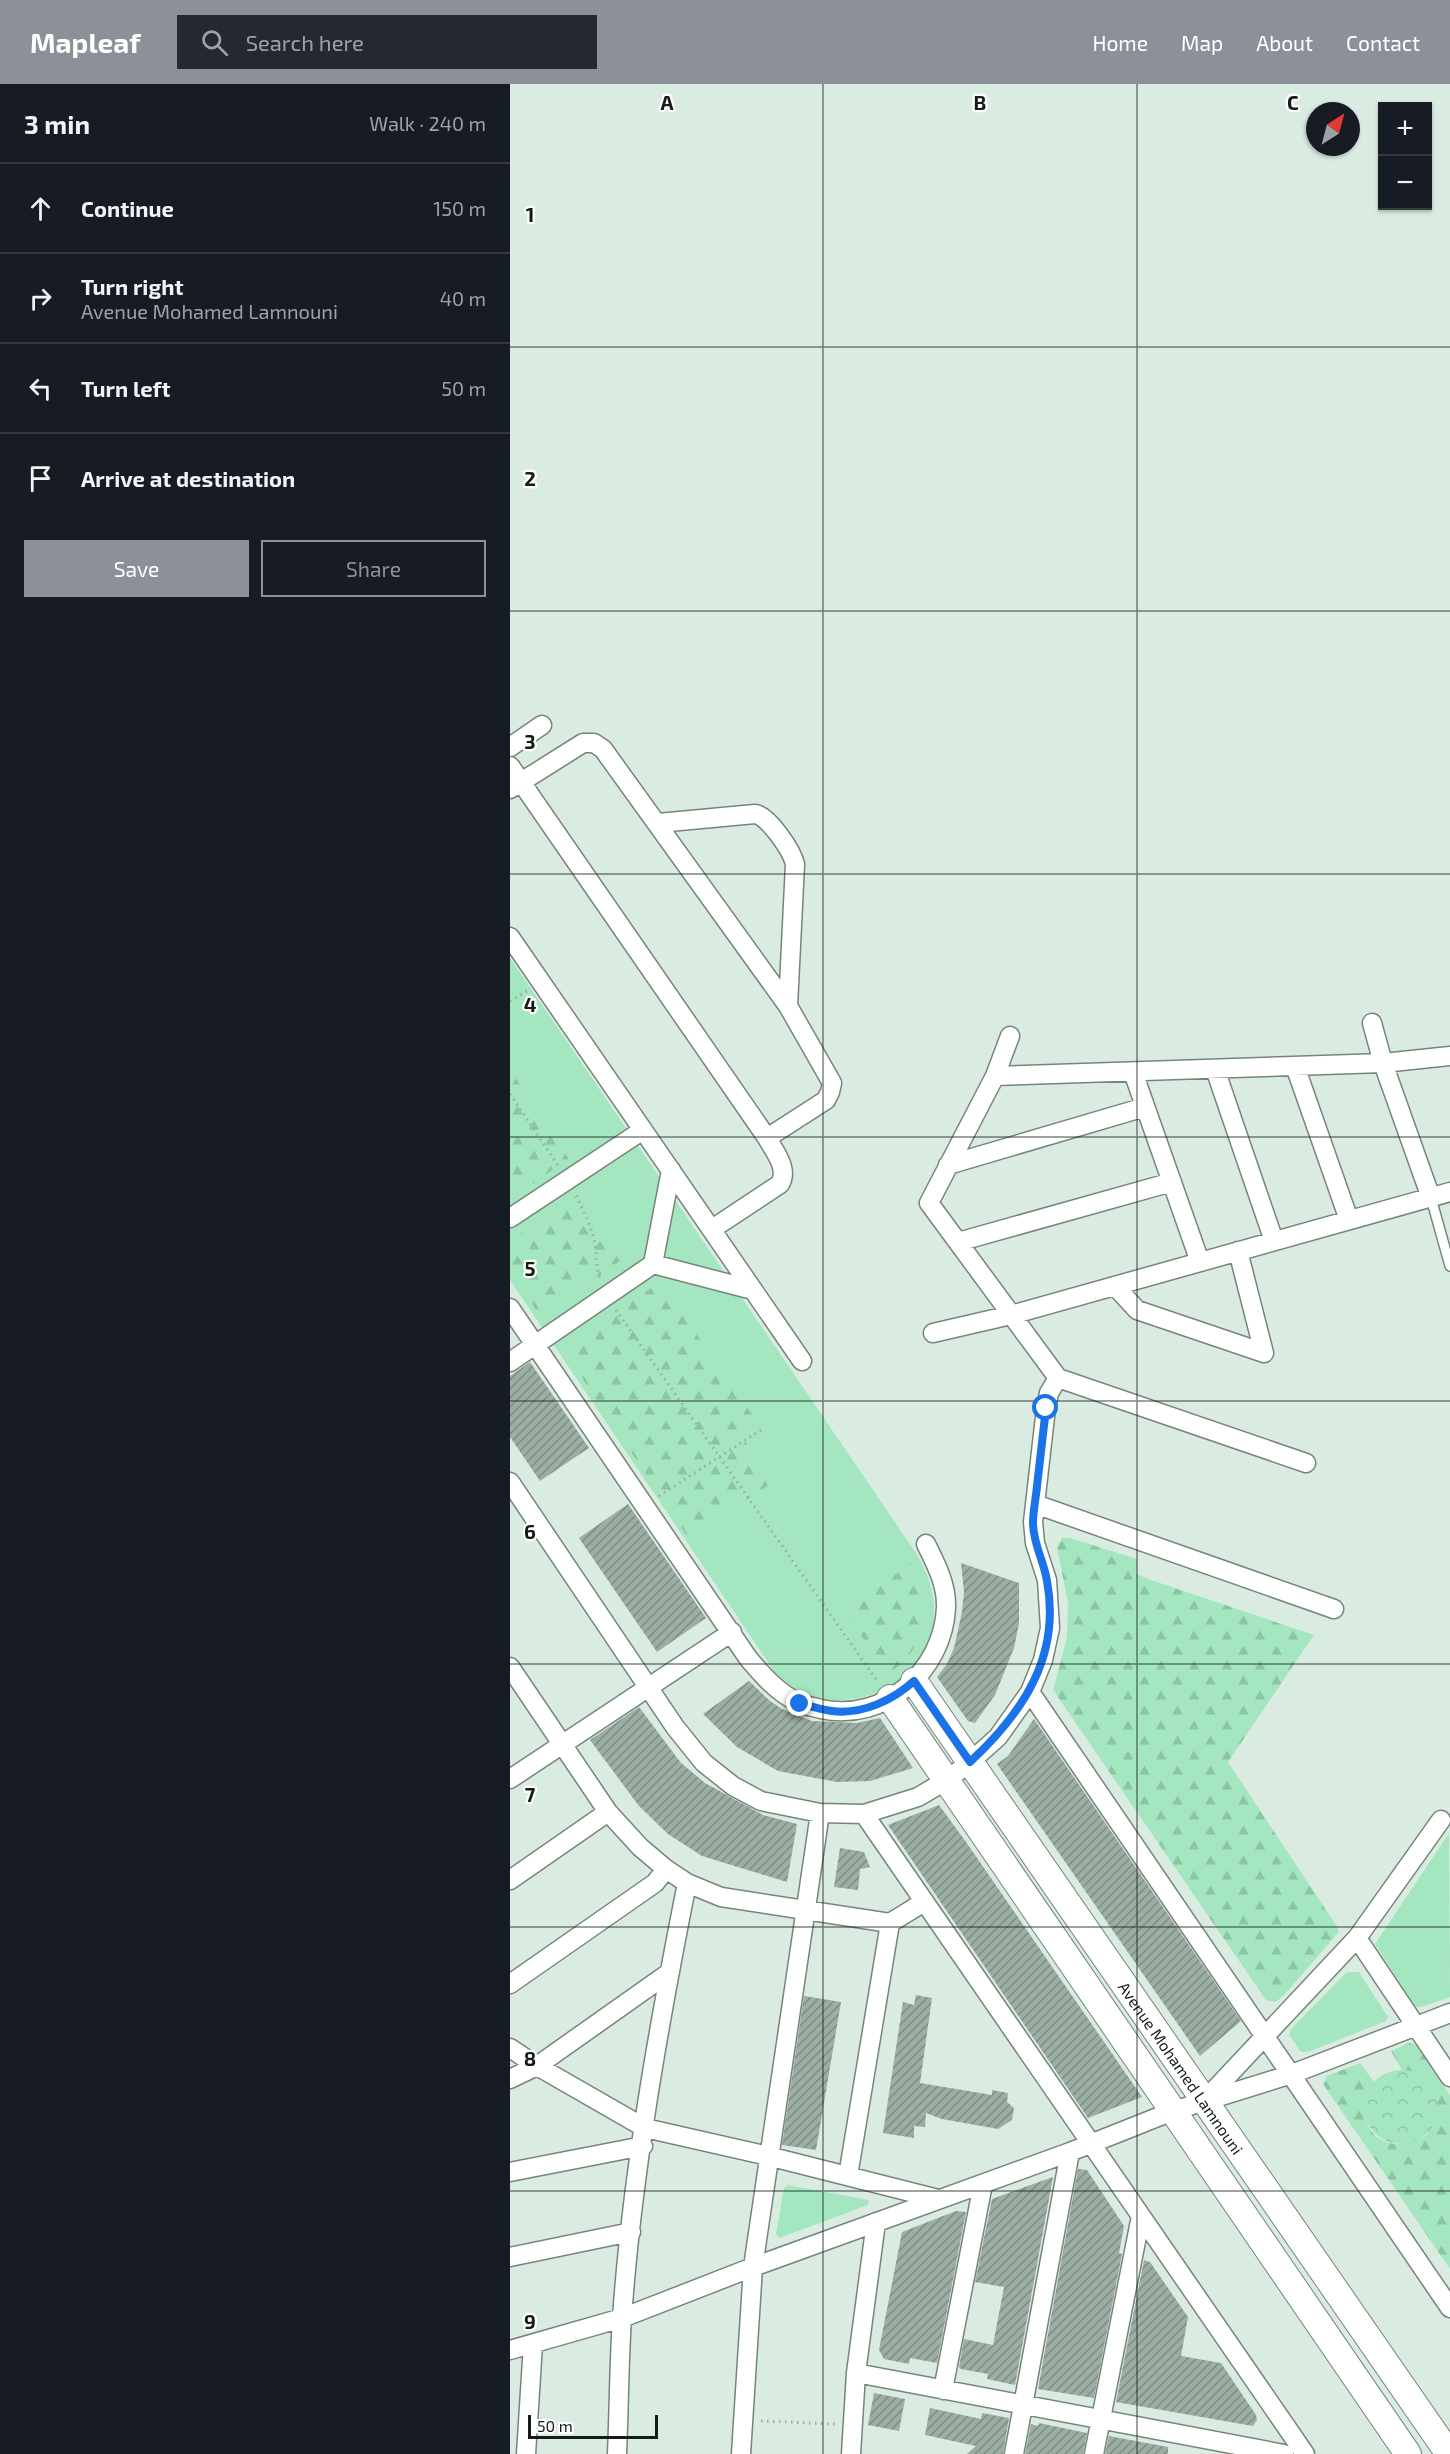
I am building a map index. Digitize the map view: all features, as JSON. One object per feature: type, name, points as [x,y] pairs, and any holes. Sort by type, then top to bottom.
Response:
[{"type":"street","points":[[510,747],[543,725]]},
{"type":"street","points":[[515,785],[583,743],[594,743],[603,749],[658,823],[788,1006],[832,1083],[826,1100],[767,1138]]},
{"type":"street","points":[[510,766],[515,785],[767,1138],[783,1167],[783,1179],[780,1184],[712,1229]]},
{"type":"street","points":[[658,823],[755,814],[764,816],[768,821],[792,855],[795,864],[788,1006]]},
{"type":"street","points":[[510,937],[802,1361]]},
{"type":"street","points":[[1372,1023],[1383,1063],[1431,1198]]},
{"type":"street","points":[[1010,1036],[995,1076],[929,1203],[1058,1378],[1306,1463]]},
{"type":"street","points":[[995,1076],[1383,1063],[1450,1056]]},
{"type":"street","points":[[1295,1066],[1349,1220]]},
{"type":"street","points":[[1215,1069],[1274,1241]]},
{"type":"street","points":[[1133,1072],[1200,1262]]},
{"type":"street","points":[[948,1165],[1145,1107]]},
{"type":"street","points":[[510,1218],[643,1130]]},
{"type":"street","points":[[510,1362],[653,1264],[671,1170]]},
{"type":"street","points":[[958,1242],[1172,1182]]},
{"type":"street","points":[[933,1333],[1115,1286],[1450,1192]]},
{"type":"street","points":[[1115,1286],[1137,1310],[1264,1353],[1238,1251]]},
{"type":"street","points":[[653,1264],[753,1290]]},
{"type":"street","points":[[510,1308],[748,1658],[771,1685],[800,1704],[834,1712],[869,1708],[901,1693],[925,1670],[941,1640],[946,1607],[941,1574],[926,1544]]},
{"type":"street","points":[[510,1482],[675,1727],[705,1762],[733,1786],[761,1801],[820,1813],[864,1814],[918,1797],[946,1780],[998,1737],[1030,1692],[1043,1660],[1050,1628],[1047,1581],[1035,1542],[1033,1522],[1046,1408],[1049,1394],[1058,1378]]},
{"type":"street","points":[[1035,1504],[1334,1610]]},
{"type":"street","points":[[510,1779],[732,1632]]},
{"type":"street","points":[[510,1667],[608,1812],[640,1847],[666,1869],[687,1882],[721,1897],[890,1923],[924,1902]]},
{"type":"street","name":"Avenue Mohamed Lamnouni","points":[[914,1681],[1449,2454]]},
{"type":"street","points":[[1030,1692],[1450,2308]]},
{"type":"street","name":"Avenue Mohamed Lamnouni","points":[[890,1698],[1408,2454]]},
{"type":"street","points":[[510,1880],[608,1812]]},
{"type":"street","points":[[741,2454],[753,2267],[820,1813]]},
{"type":"street","points":[[864,1814],[1305,2454]]},
{"type":"street","points":[[1205,2101],[1357,1938],[1442,1820]]},
{"type":"street","points":[[510,1984],[655,1883],[666,1869]]},
{"type":"street","points":[[617,2454],[622,2318],[630,2232],[670,1972],[687,1882]]},
{"type":"street","points":[[848,2176],[890,1923]]},
{"type":"street","points":[[1357,1938],[1450,2077]]},
{"type":"street","points":[[510,2079],[537,2067],[670,1972]]},
{"type":"street","points":[[510,2350],[622,2318],[753,2267],[1070,2152],[1173,2111],[1292,2074],[1450,2013]]},
{"type":"street","points":[[510,2048],[644,2137]]},
{"type":"street","points":[[510,2172],[644,2137],[768,2156],[938,2199]]},
{"type":"street","points":[[1014,2454],[1070,2152]]},
{"type":"street","points":[[943,2390],[983,2184]]},
{"type":"street","points":[[1094,2454],[1099,2419],[1141,2216]]},
{"type":"street","points":[[851,2454],[856,2373],[876,2222]]},
{"type":"street","points":[[510,2257],[630,2232]]},
{"type":"street","points":[[526,2454],[533,2344]]},
{"type":"street","points":[[856,2373],[1284,2454]]},
{"type":"lane","points":[[1431,1198],[1450,1266]]},
{"type":"path","points":[[510,1094],[568,1179],[589,1222],[596,1251],[595,1267],[607,1296],[890,1698]]},
{"type":"path","points":[[645,1505],[761,1430]]},
{"type":"path","points":[[743,2420],[852,2425]]},
{"type":"green space","points":[[510,958],[918,1556],[932,1590],[934,1612],[931,1635],[922,1656],[908,1673],[890,1687],[869,1696],[847,1700],[824,1699],[802,1692],[776,1674],[510,1280]]},
{"type":"green space","points":[[510,1070],[569,1159],[510,1199]]},
{"type":"green space","points":[[568,1202],[596,1244],[611,1236],[624,1258],[540,1316],[510,1271],[510,1241]]},
{"type":"green space","points":[[654,1286],[664,1287],[760,1426],[743,1438],[773,1482],[689,1539],[562,1348]]},
{"type":"green space","points":[[1062,1538],[1070,1538],[1137,1559],[1137,1574],[1148,1579],[1314,1635],[1228,1762],[1338,1928],[1338,1933],[1276,2002],[1266,2000],[1053,1690],[1067,1638],[1068,1603],[1057,1547]]},
{"type":"green space","points":[[910,1563],[919,1587],[922,1623],[914,1647],[907,1658],[888,1674],[846,1614]]},
{"type":"green space","points":[[1449,1833],[1450,1997],[1415,2007],[1375,1944]]},
{"type":"green space","points":[[1347,1972],[1359,1972],[1388,2017],[1386,2021],[1308,2052],[1301,2052],[1289,2035],[1291,2029]]},
{"type":"green space","points":[[1409,2043],[1417,2045],[1450,2095],[1450,2269],[1323,2084],[1327,2076],[1360,2063],[1374,2082],[1365,2112],[1370,2129],[1376,2137],[1393,2144],[1412,2142],[1421,2138],[1429,2133],[1414,2072],[1402,2070],[1391,2051]]},
{"type":"green space","points":[[1394,2070],[1408,2070],[1422,2076],[1432,2086],[1438,2100],[1438,2114],[1432,2128],[1422,2138],[1408,2144],[1394,2144],[1380,2138],[1370,2128],[1364,2114],[1364,2100],[1370,2086],[1380,2076]]},
{"type":"green space","points":[[787,2185],[869,2200],[868,2205],[779,2238],[776,2234],[784,2188]]},
{"type":"building","points":[[530,1362],[589,1448],[540,1481],[510,1437],[510,1376]]},
{"type":"building","points":[[628,1504],[706,1618],[657,1652],[579,1538]]},
{"type":"building","points":[[961,1563],[1019,1583],[1019,1623],[1014,1648],[995,1695],[975,1723],[968,1721],[937,1677],[947,1664],[954,1648],[962,1612],[964,1592]]},
{"type":"building","points":[[749,1681],[782,1709],[812,1721],[857,1723],[880,1718],[913,1768],[870,1781],[837,1782],[778,1771],[737,1747],[703,1714]]},
{"type":"building","points":[[639,1707],[681,1763],[705,1783],[763,1815],[797,1824],[787,1882],[702,1856],[668,1834],[639,1806],[590,1740]]},
{"type":"building","points":[[1034,1719],[1241,2021],[1200,2056],[997,1764],[1008,1756]]},
{"type":"building","points":[[939,1805],[1142,2097],[1088,2118],[888,1825]]},
{"type":"building","points":[[840,1848],[864,1852],[870,1867],[860,1869],[858,1890],[834,1887]]},
{"type":"building","points":[[916,1995],[932,1998],[920,2083],[992,2095],[992,2090],[1008,2093],[1007,2102],[1014,2108],[1012,2120],[998,2129],[942,2119],[926,2113],[925,2127],[914,2126],[914,2138],[883,2133],[903,2002],[914,2005]]},
{"type":"building","points":[[804,1996],[841,2002],[816,2150],[782,2145]]},
{"type":"building","points":[[1078,2169],[1087,2170],[1124,2226],[1119,2253],[1122,2254],[1094,2398],[1038,2389]]},
{"type":"building","points":[[1053,2177],[1015,2385],[987,2379],[988,2374],[961,2369],[959,2367],[964,2339],[993,2345],[1004,2287],[975,2282],[992,2199]]},
{"type":"building","points":[[956,2211],[966,2212],[937,2363],[910,2358],[909,2364],[884,2359],[879,2350],[902,2232]]},
{"type":"building","points":[[1144,2260],[1150,2262],[1188,2317],[1181,2356],[1221,2363],[1256,2415],[1257,2420],[1253,2426],[1116,2402]]},
{"type":"building","points":[[874,2393],[905,2399],[899,2431],[868,2425]]},
{"type":"building","points":[[930,2408],[981,2419],[982,2413],[1009,2418],[1003,2454],[967,2454],[976,2446],[925,2435]]},
{"type":"building","points":[[1039,2423],[1087,2433],[1083,2454],[1025,2454],[1031,2424],[1038,2426]]},
{"type":"building","points":[[1109,2436],[1168,2447],[1168,2454],[1105,2454]]},
{"type":"route","points":[[800,1704],[834,1712],[869,1708],[901,1693],[914,1681],[970,1762],[998,1737],[1030,1692],[1043,1660],[1050,1628],[1047,1581],[1035,1542],[1033,1522],[1046,1408]]}]
